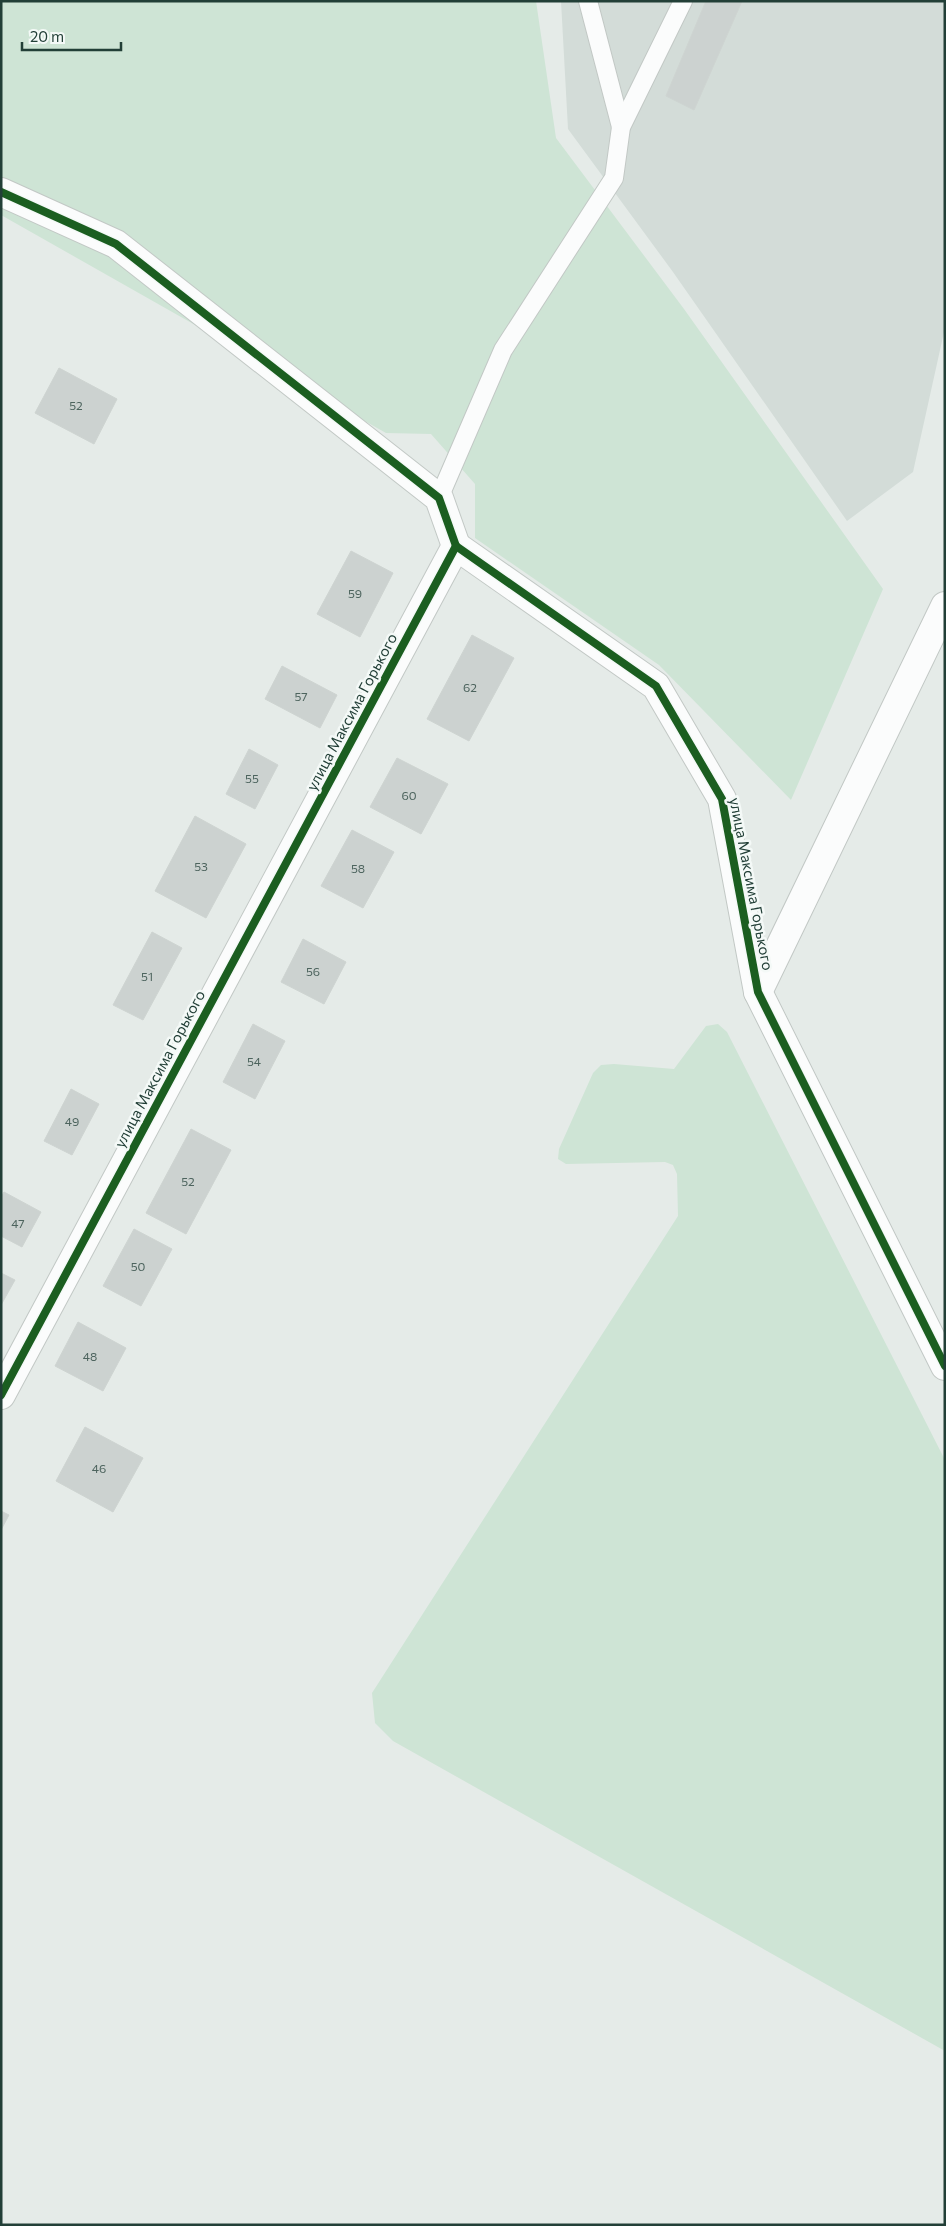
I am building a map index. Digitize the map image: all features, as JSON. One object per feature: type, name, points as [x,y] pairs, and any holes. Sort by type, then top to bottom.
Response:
[{"type":"street","points":[[1,192],[116,244],[439,498],[456,546]]},
{"type":"street","name":"улица Максима Горького","points":[[1,1395],[456,546],[656,686],[722,800],[758,992]]},
{"type":"street","name":"улица Максима Горького","points":[[758,992],[945,606]]},
{"type":"street","points":[[758,992],[945,1366]]},
{"type":"lane","points":[[588,1],[622,127]]},
{"type":"lane","points":[[439,498],[503,350],[614,178],[622,127],[683,1]]},
{"type":"shaded area","points":[[561,1],[945,1],[944,332],[913,472],[847,521],[673,272],[568,129]]},
{"type":"green space","points":[[1,1],[536,1],[556,138],[684,309],[883,589],[791,800],[659,665],[475,538],[475,484],[431,434],[386,433],[1,215]]},
{"type":"green space","points":[[718,1024],[727,1032],[945,1460],[945,2051],[393,1741],[375,1723],[372,1693],[678,1216],[677,1174],[673,1165],[665,1162],[566,1164],[558,1159],[559,1149],[593,1073],[601,1065],[614,1064],[674,1069],[706,1026]]},
{"type":"building","points":[[706,1],[742,1],[694,110],[666,96]]},
{"type":"building","points":[[59,368],[117,399],[94,444],[35,413]]},
{"type":"building","points":[[351,551],[393,573],[360,637],[317,614]]},
{"type":"building","points":[[472,635],[514,658],[469,741],[427,719]]},
{"type":"building","points":[[282,666],[337,695],[320,728],[265,699]]},
{"type":"building","points":[[249,749],[278,765],[255,809],[226,794]]},
{"type":"building","points":[[397,758],[448,784],[421,834],[370,807]]},
{"type":"building","points":[[195,816],[246,844],[206,918],[155,891]]},
{"type":"building","points":[[352,830],[394,852],[363,908],[321,886]]},
{"type":"building","points":[[152,932],[182,948],[143,1020],[113,1005]]},
{"type":"building","points":[[303,939],[346,962],[324,1004],[281,982]]},
{"type":"building","points":[[253,1024],[285,1041],[255,1099],[223,1082]]},
{"type":"building","points":[[71,1089],[99,1104],[72,1155],[44,1141]]},
{"type":"building","points":[[191,1129],[231,1150],[186,1234],[146,1213]]},
{"type":"building","points":[[4,1192],[41,1212],[22,1247],[1,1236],[1,1197]]},
{"type":"building","points":[[134,1229],[172,1249],[141,1306],[103,1286]]},
{"type":"building","points":[[1,1273],[15,1280],[1,1305]]},
{"type":"building","points":[[78,1322],[126,1348],[103,1391],[55,1366]]},
{"type":"building","points":[[85,1427],[143,1458],[113,1512],[56,1481]]},
{"type":"building","points":[[1,1511],[9,1515],[1,1530]]},
{"type":"cycle path","points":[[1,192],[116,244],[439,498],[456,546]]},
{"type":"cycle path","points":[[456,546],[656,686],[722,799],[758,992],[945,1366]]},
{"type":"cycle path","points":[[1,1395],[456,546]]}]
